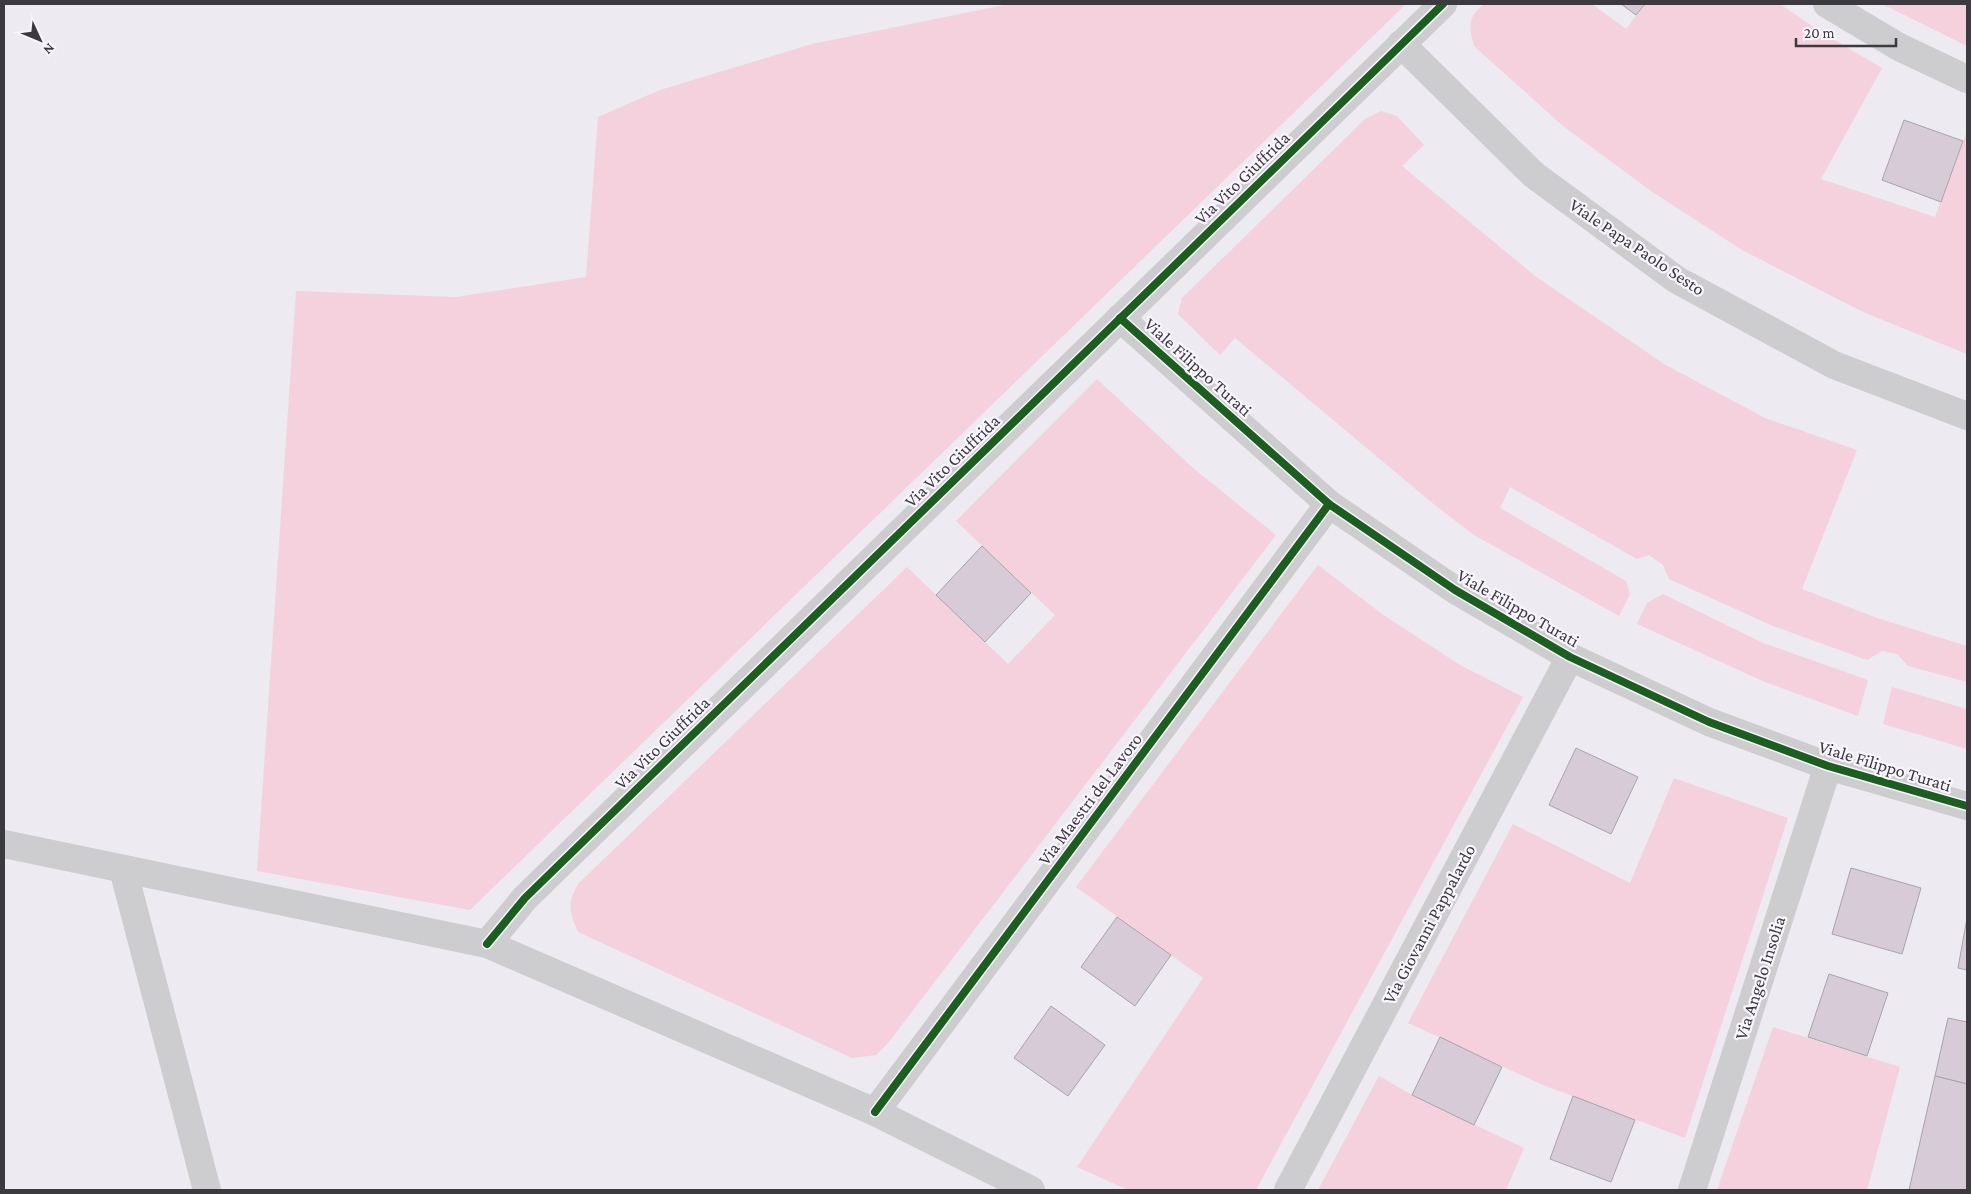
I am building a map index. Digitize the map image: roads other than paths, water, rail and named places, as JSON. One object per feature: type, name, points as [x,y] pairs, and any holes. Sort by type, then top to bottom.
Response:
[{"type":"street","name":"Via Vito Giuffrida","points":[[487,944],[524,898],[1443,4]]},
{"type":"street","points":[[1827,4],[1899,47],[1967,79]]},
{"type":"street","name":"Viale Papa Paolo Sesto","points":[[1401,44],[1534,175],[1677,280],[1834,365],[1967,416]]},
{"type":"street","name":"Viale Filippo Turati","points":[[1120,318],[1329,504],[1455,590],[1570,657],[1709,722],[1828,766],[1967,806]]},
{"type":"street","name":"Via Maestri del Lavoro","points":[[875,1112],[1329,504]]},
{"type":"street","name":"Via Giovanni Pappalardo","points":[[1288,1190],[1570,657]]},
{"type":"street","name":"Via Angelo Insolia","points":[[1692,1190],[1828,766]]},
{"type":"street","points":[[4,844],[487,944],[875,1112],[1031,1190]]},
{"type":"street","points":[[123,869],[207,1190]]}]
